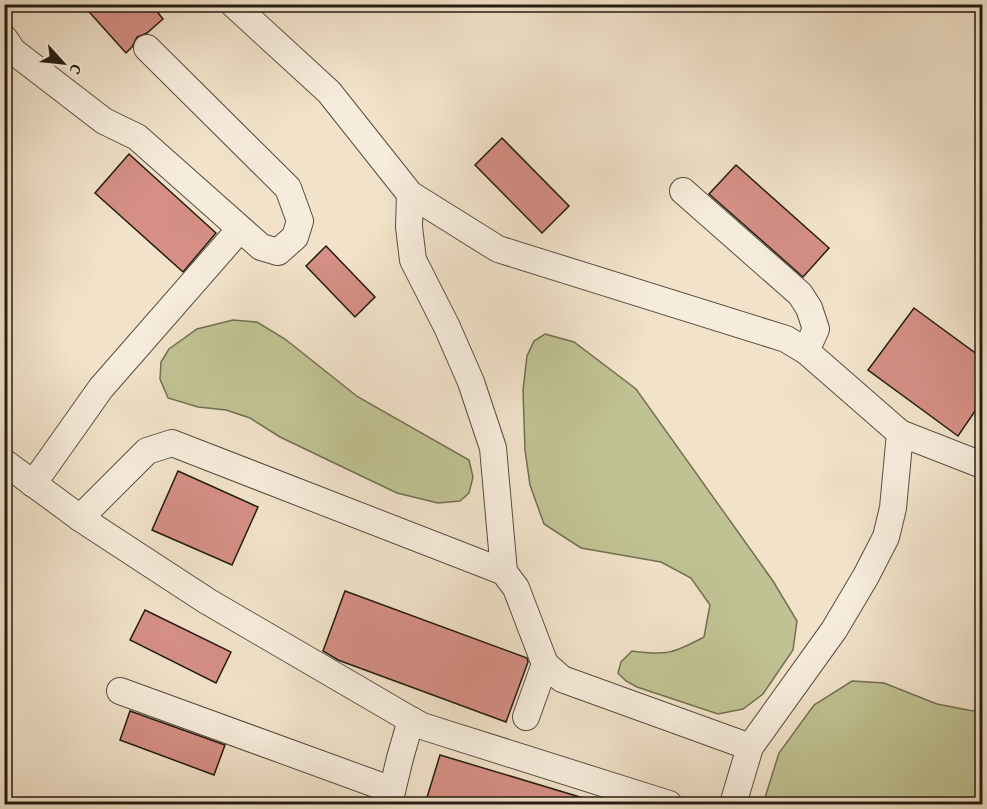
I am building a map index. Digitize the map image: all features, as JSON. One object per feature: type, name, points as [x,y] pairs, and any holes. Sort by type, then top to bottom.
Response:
[{"type":"lane","points":[[233,4],[328,92],[410,194],[498,249],[786,339],[806,351],[900,433],[982,465]]},
{"type":"lane","points":[[4,38],[13,51],[104,121],[137,137],[261,248],[278,252],[295,237],[300,221],[288,188],[147,48]]},
{"type":"lane","points":[[683,191],[800,294],[809,308],[816,329],[806,351]]},
{"type":"lane","points":[[410,194],[409,226],[413,260],[447,327],[466,371],[493,448],[504,572],[516,588],[545,664],[562,679],[750,747]]},
{"type":"lane","points":[[33,484],[102,388],[240,229]]},
{"type":"lane","points":[[733,804],[750,747],[834,630],[886,537],[893,508],[900,433]]},
{"type":"lane","points":[[80,518],[147,451],[172,443],[504,572]]},
{"type":"lane","points":[[4,462],[80,518],[207,601],[422,726],[669,804]]},
{"type":"lane","points":[[526,717],[545,664]]},
{"type":"lane","points":[[120,691],[391,797],[411,720]]},
{"type":"green space","points":[[233,320],[257,322],[285,339],[358,397],[469,460],[473,477],[469,493],[460,501],[438,503],[397,493],[280,437],[250,418],[226,410],[198,407],[168,398],[160,379],[161,362],[169,349],[197,329]]},
{"type":"green space","points":[[545,334],[574,342],[636,389],[773,581],[797,621],[793,650],[763,694],[743,709],[718,714],[637,687],[618,673],[621,662],[632,651],[670,652],[704,637],[710,605],[691,578],[661,562],[581,548],[544,524],[530,485],[525,450],[523,390],[527,356],[534,341]]},
{"type":"green space","points":[[852,681],[884,683],[937,704],[973,711],[982,710],[982,804],[763,804],[779,753],[814,705]]},
{"type":"building","points":[[82,4],[151,4],[163,19],[147,33],[137,37],[126,53]]},
{"type":"building","points":[[502,138],[569,206],[542,233],[475,165]]},
{"type":"building","points":[[129,154],[216,233],[183,272],[95,193]]},
{"type":"building","points":[[736,165],[829,248],[803,277],[709,194]]},
{"type":"building","points":[[326,246],[375,297],[355,317],[306,266]]},
{"type":"building","points":[[914,308],[982,358],[982,401],[958,436],[868,370]]},
{"type":"building","points":[[178,471],[258,507],[232,565],[152,530]]},
{"type":"building","points":[[345,591],[527,658],[528,662],[506,722],[338,660],[323,651]]},
{"type":"building","points":[[145,610],[231,652],[216,683],[130,640]]},
{"type":"building","points":[[130,711],[225,745],[214,775],[120,740]]},
{"type":"building","points":[[440,755],[590,800],[589,804],[425,804]]}]
